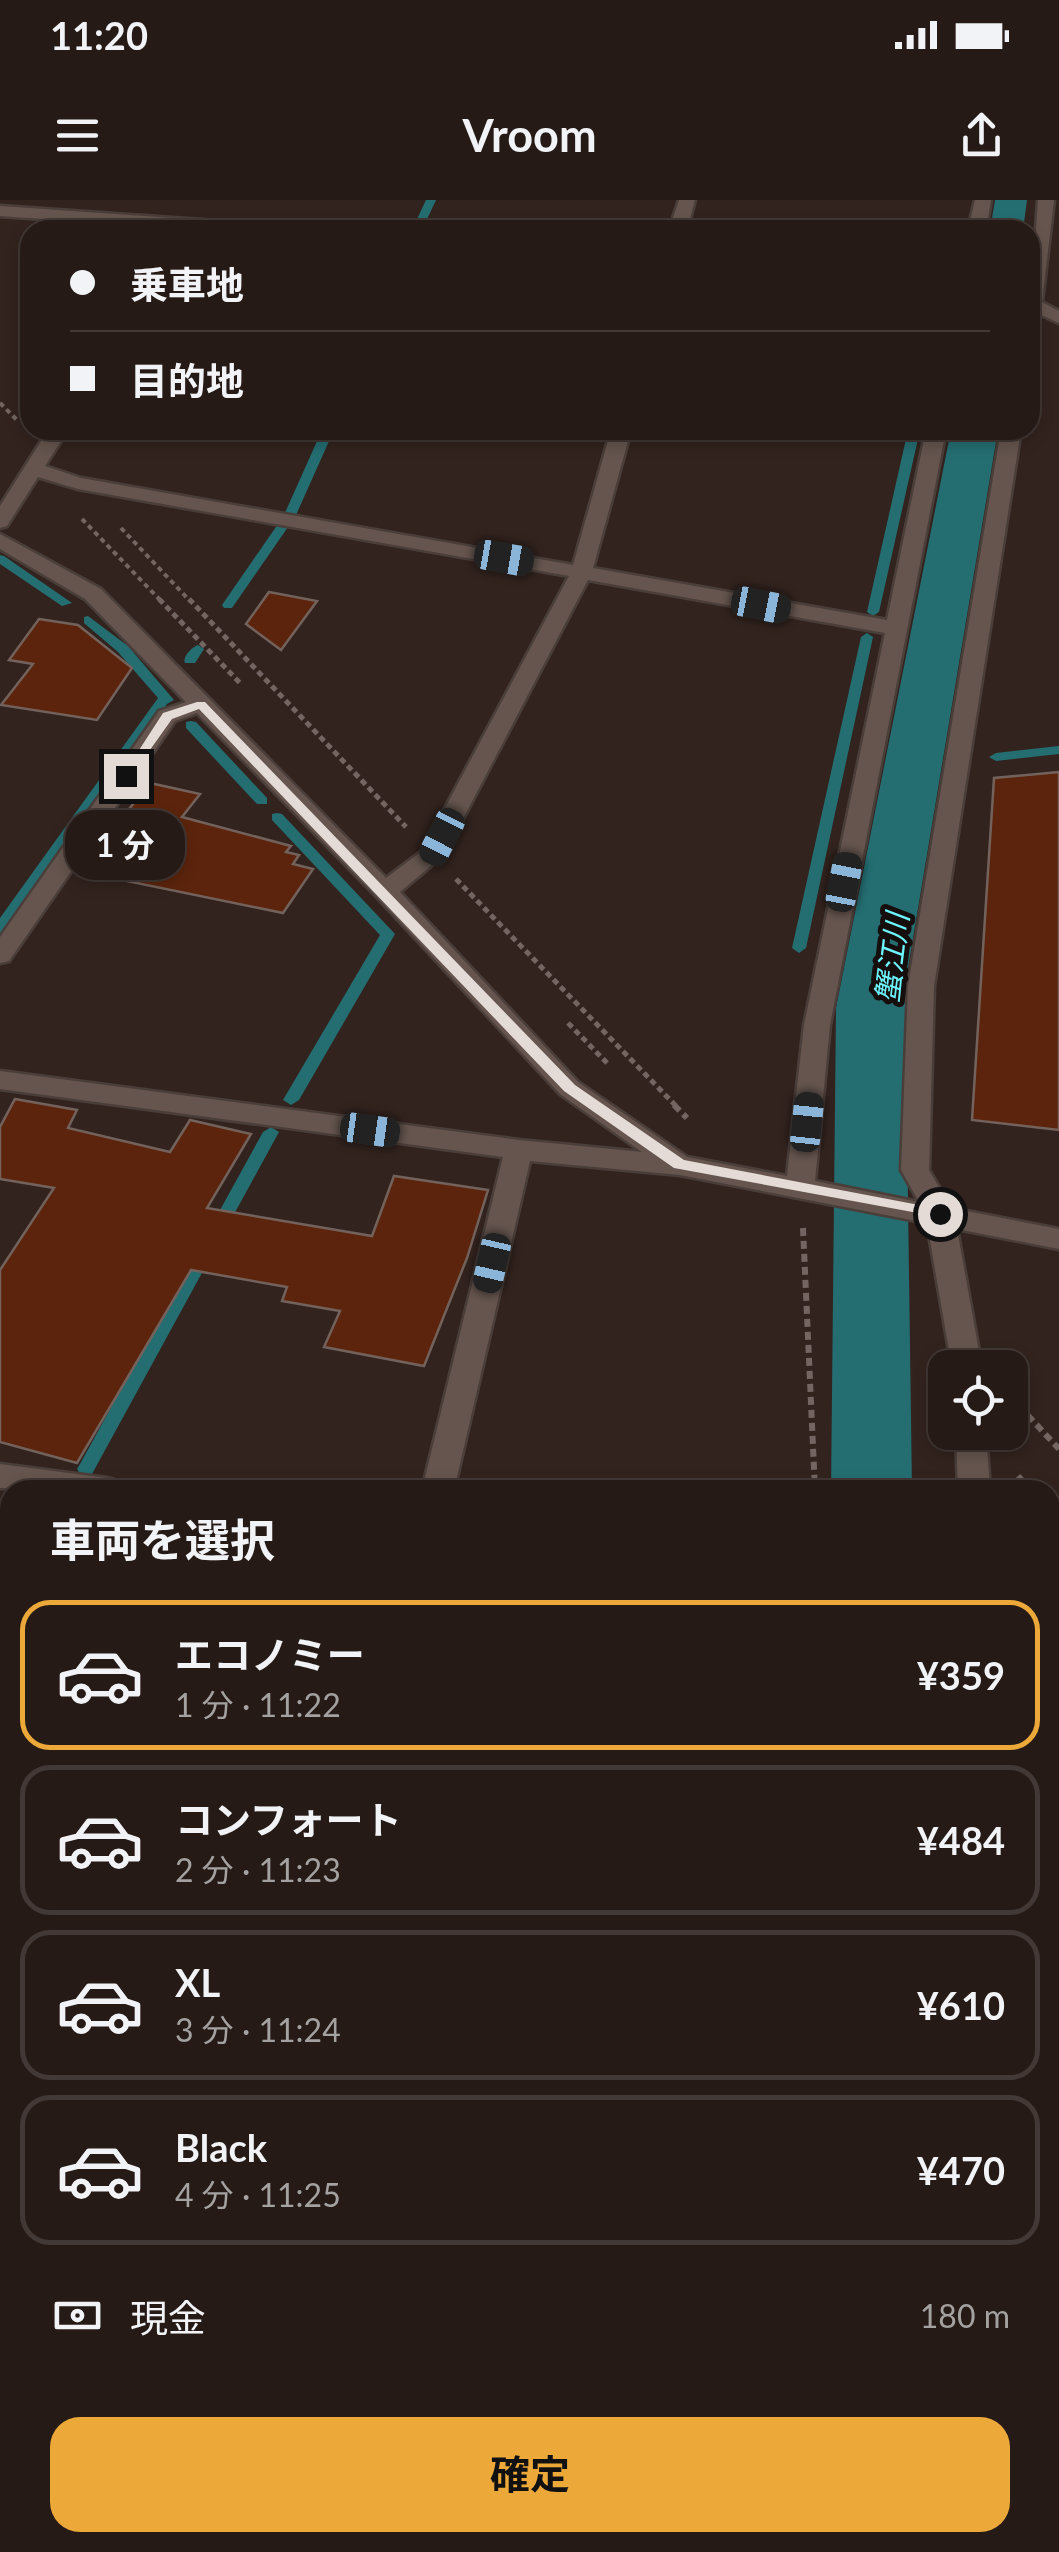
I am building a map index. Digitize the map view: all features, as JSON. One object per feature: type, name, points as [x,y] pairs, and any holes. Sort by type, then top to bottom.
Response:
[{"type":"street","points":[[1040,242],[1046,200]]},
{"type":"street","points":[[0,210],[112,220]]},
{"type":"street","points":[[0,522],[52,440]]},
{"type":"street","points":[[385,892],[432,855],[582,571],[618,440]]},
{"type":"street","points":[[812,1189],[817,1025],[934,440]]},
{"type":"street","points":[[962,1350],[914,1170],[921,986],[1009,440]]},
{"type":"street","points":[[40,460],[78,484],[895,628]]},
{"type":"street","points":[[0,540],[93,594],[385,892],[570,1088],[680,1165]]},
{"type":"street","points":[[0,954],[167,716],[201,704]]},
{"type":"street","points":[[0,1080],[519,1150],[680,1165],[1059,1239]]},
{"type":"street","points":[[440,1480],[519,1150]]},
{"type":"street","points":[[973,1450],[974,1480]]},
{"type":"street","points":[[0,1476],[28,1480]]},
{"type":"path","points":[[0,403],[20,432]]},
{"type":"path","points":[[26,440],[40,460]]},
{"type":"path","points":[[78,484],[690,1120]]},
{"type":"path","points":[[812,1189],[815,1480]]},
{"type":"path","points":[[1028,1415],[1059,1448]]},
{"type":"water","points":[[995,200],[1027,200],[1024,220],[992,220]]},
{"type":"water","name":"蟹江川","points":[[949,440],[996,440],[905,986],[912,1480],[831,1480],[836,1008]]},
{"type":"building","points":[[269,592],[317,601],[281,650],[246,624]]},
{"type":"building","points":[[39,619],[78,625],[132,668],[97,720],[1,705],[33,664],[9,660]]},
{"type":"building","points":[[1059,772],[1059,1130],[972,1120],[994,778]]},
{"type":"building","points":[[150,783],[200,794],[182,817],[291,846],[286,852],[299,855],[293,864],[313,869],[283,913],[117,879],[138,851],[102,843]]},
{"type":"building","points":[[15,1099],[77,1110],[68,1128],[170,1152],[190,1120],[251,1134],[207,1208],[372,1236],[394,1176],[488,1190],[467,1258],[424,1366],[324,1347],[340,1311],[282,1301],[287,1287],[191,1270],[77,1463],[0,1442],[0,1270],[54,1188],[0,1179],[0,1127]]},
{"type":"waterway","points":[[422,220],[431,200]]},
{"type":"waterway","points":[[290,515],[324,440]]},
{"type":"waterway","points":[[873,612],[912,440]]},
{"type":"waterway","points":[[228,605],[282,527]]},
{"type":"waterway","points":[[0,559],[66,603]]},
{"type":"waterway","points":[[88,620],[123,649],[165,697]]},
{"type":"waterway","points":[[799,948],[867,637]]},
{"type":"waterway","points":[[190,660],[198,649]]},
{"type":"waterway","points":[[0,928],[165,697]]},
{"type":"waterway","points":[[191,725],[262,801]]},
{"type":"waterway","points":[[996,757],[1059,750]]},
{"type":"waterway","points":[[277,817],[388,934],[291,1100]]},
{"type":"waterway","points":[[86,1469],[271,1132]]},
{"type":"route","points":[[126,776],[167,716],[201,704],[570,1088],[680,1165],[940,1214]]}]
